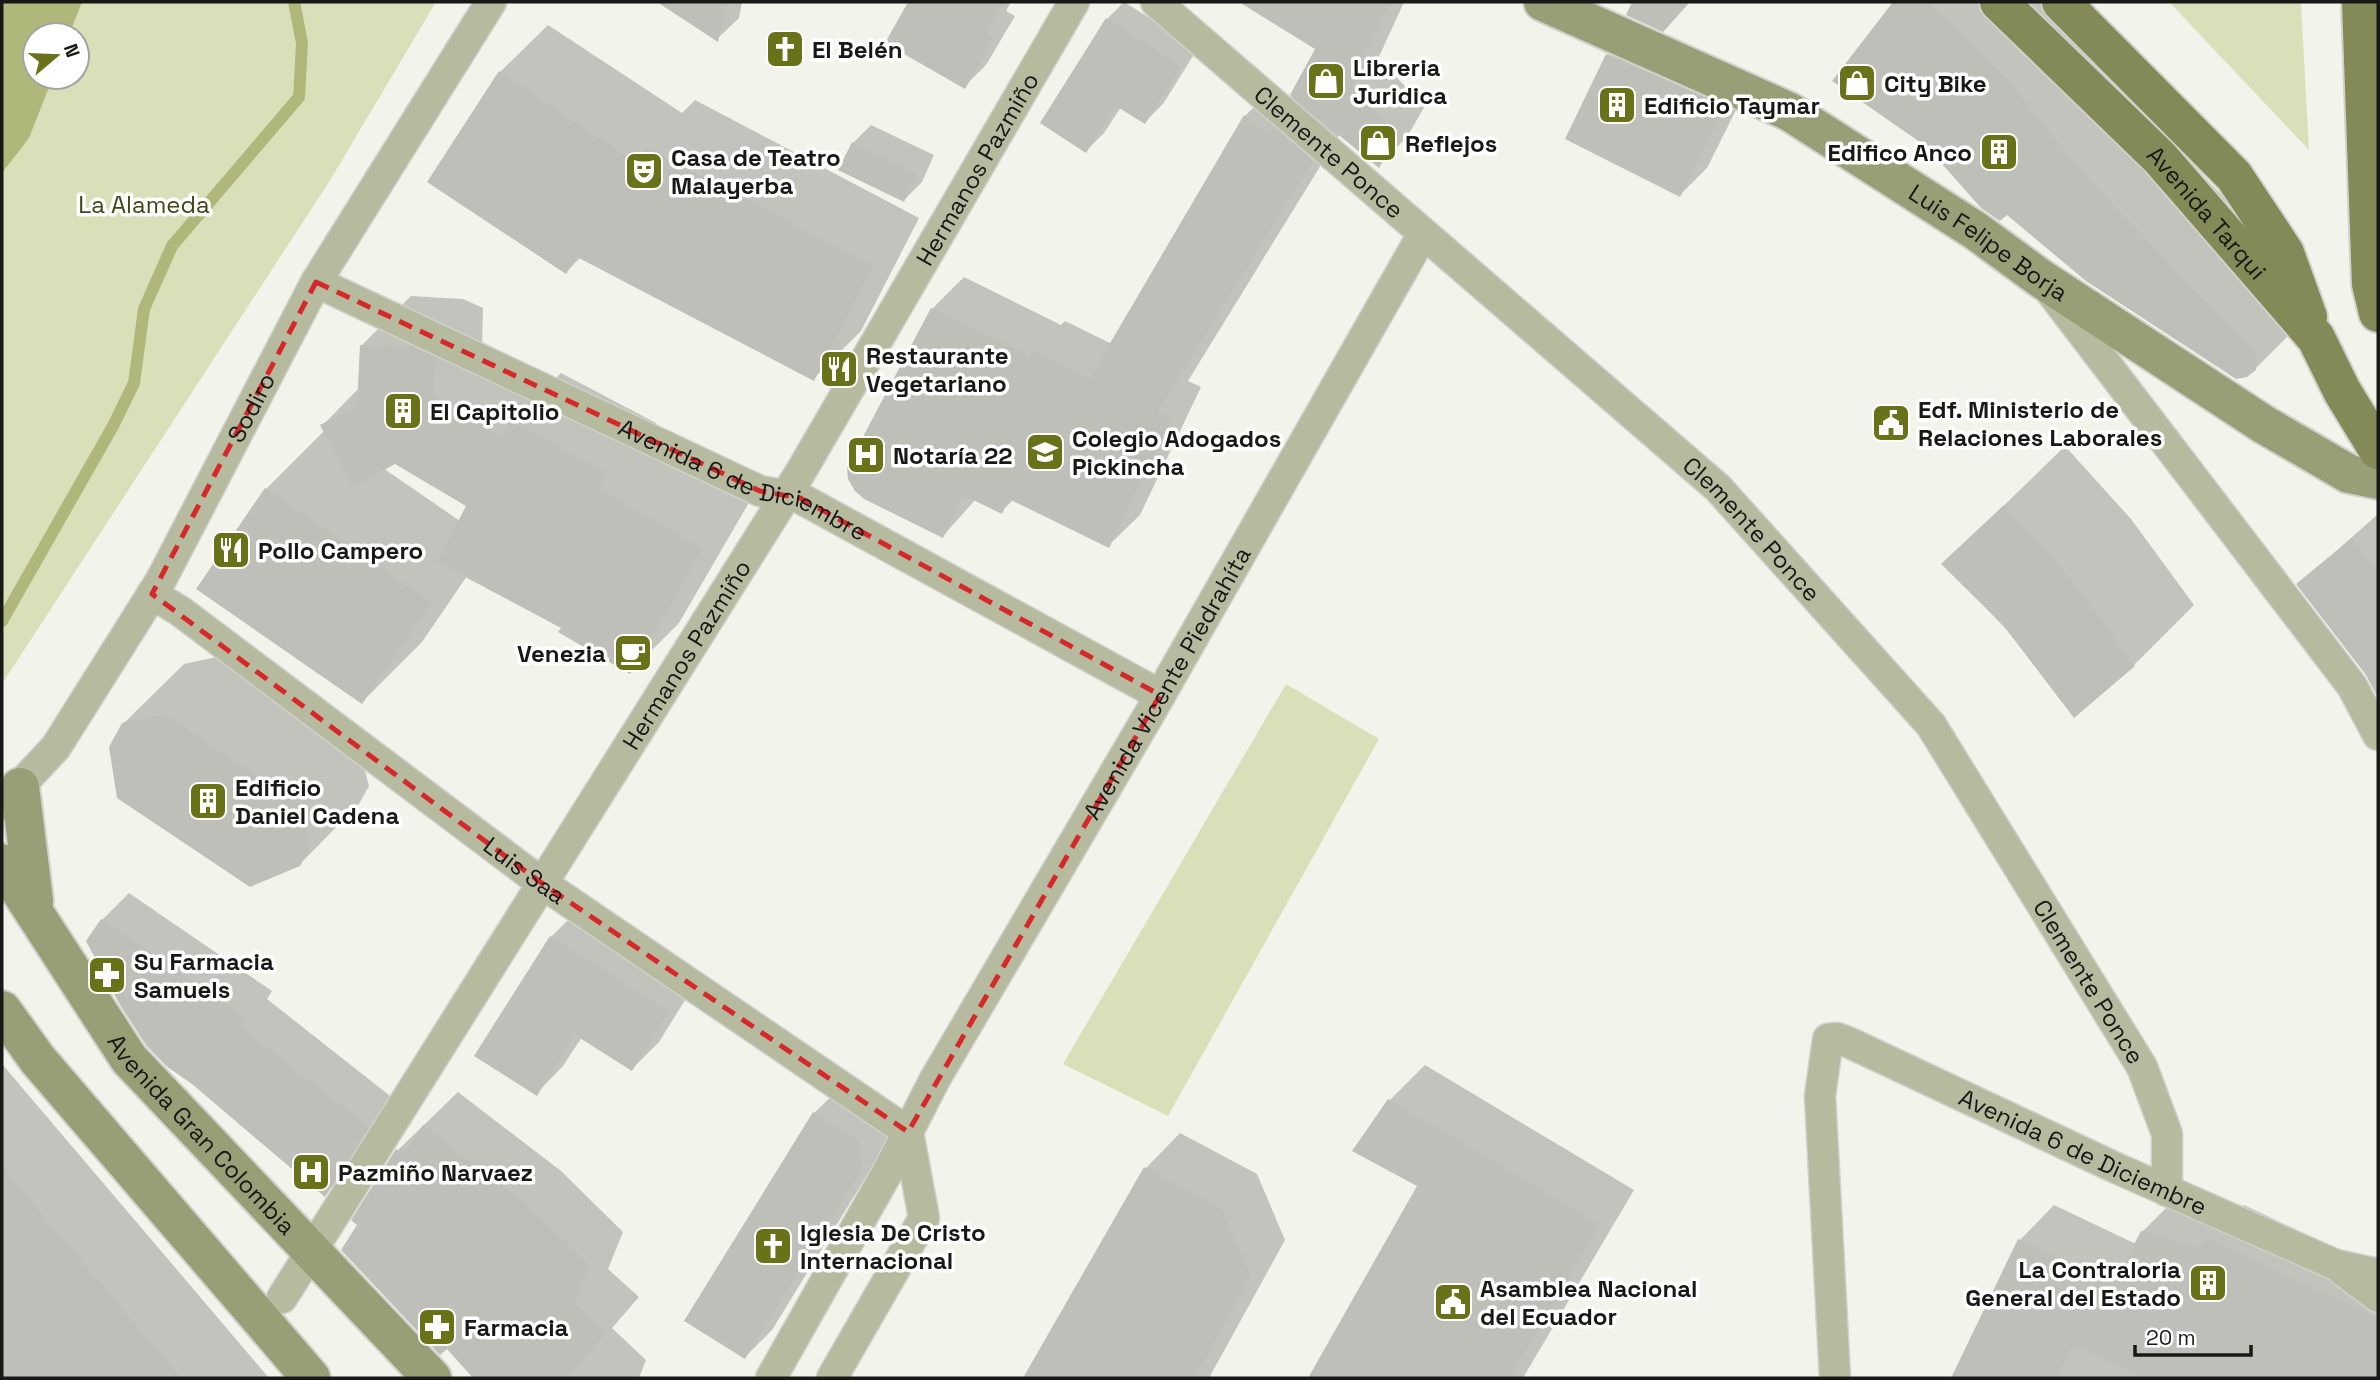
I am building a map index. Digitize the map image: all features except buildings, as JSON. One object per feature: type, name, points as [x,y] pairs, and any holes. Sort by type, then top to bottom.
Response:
[{"type":"main road","name":"Luis Felipe Borja","points":[[1543,2],[1790,112],[1976,231],[2040,278]]},
{"type":"main road","name":"Avenida Tarqui","points":[[1999,2],[2161,158],[2316,338],[2342,391],[2378,450]]},
{"type":"main road","points":[[2061,2],[2234,176],[2285,253],[2316,338]]},
{"type":"main road","points":[[2361,2],[2371,284],[2378,313]]},
{"type":"main road","points":[[2040,278],[2263,424],[2348,474],[2378,480]]},
{"type":"main road","points":[[11,796],[26,850],[38,920]]},
{"type":"main road","name":"Avenida Gran Colombia","points":[[2,863],[129,1059],[432,1378]]},
{"type":"main road","points":[[2,1010],[38,1060],[311,1378]]},
{"type":"main road","points":[[2,1032],[38,1060]]},
{"type":"street","name":"Sodiro","points":[[11,796],[56,747],[152,594],[316,282],[491,2]]},
{"type":"street","name":"Hermanos Pazmiño","points":[[282,1298],[314,1251],[786,495],[1074,2]]},
{"type":"street","name":"Clemente Ponce","points":[[1156,2],[1718,488],[1931,725],[2143,1068],[2167,1134],[2168,1191]]},
{"type":"street","name":"Avenida Vicente Piedrahíta","points":[[771,1378],[942,1067],[1160,695],[1423,234]]},
{"type":"street","name":"Luis Felipe Borja","points":[[2040,278],[2352,686],[2378,735]]},
{"type":"street","name":"Avenida 6 de Diciembre","points":[[316,282],[760,491],[800,498],[1160,695]]},
{"type":"street","name":"Luis Saa","points":[[152,594],[180,611],[543,884],[908,1132]]},
{"type":"street","name":"Avenida 6 de Diciembre","points":[[1835,1378],[1820,1096],[1828,1039],[1837,1038],[1850,1043],[2168,1191],[2336,1265],[2378,1274]]},
{"type":"street","points":[[832,1378],[924,1218],[908,1132]]},
{"type":"street","name":"Avenida 6 de Diciembre","points":[[2336,1265],[2378,1297]]},
{"type":"highlighted area","points":[[316,282],[760,491],[800,498],[1160,695],[908,1132],[543,884],[152,594]]},
{"type":"green space","name":"La Alameda","points":[[2,2],[436,2],[329,182],[2,684]]},
{"type":"green space","points":[[2169,2],[2301,2],[2309,150]]},
{"type":"green space","points":[[1286,684],[1379,739],[1168,1116],[1063,1064]]},
{"type":"shaded area","points":[[2,2],[82,2],[75,21],[21,21],[21,91],[47,91],[29,138],[2,173]]},
{"type":"waterway","points":[[2,621],[113,426],[134,383],[144,309],[172,246],[299,97],[302,43],[294,2]]},
{"type":"place","name":"El Belén","points":[[785,49]]},
{"type":"place","name":"Libreria Juridica","points":[[1326,81]]},
{"type":"place","name":"City Bike","points":[[1857,83]]},
{"type":"place","name":"Edificio Taymar","points":[[1617,105]]},
{"type":"place","name":"Reflejos","points":[[1378,143]]},
{"type":"place","name":"Edifico Anco","points":[[1999,152]]},
{"type":"place","name":"Casa de Teatro Malayerba","points":[[644,171]]},
{"type":"place","name":"Restaurante Vegetariano","points":[[839,369]]},
{"type":"place","name":"El Capitolio","points":[[403,411]]},
{"type":"place","name":"Edf. Ministerio de Relaciones Laborales","points":[[1891,423]]},
{"type":"place","name":"Colegio Adogados Pickincha","points":[[1045,452]]},
{"type":"place","name":"Notaría 22","points":[[866,455]]},
{"type":"place","name":"Pollo Campero","points":[[231,550]]},
{"type":"place","name":"Venezia","points":[[633,653]]},
{"type":"place","name":"Edificio Daniel Cadena","points":[[208,801]]},
{"type":"place","name":"Su Farmacia Samuels","points":[[107,975]]},
{"type":"place","name":"Pazmiño Narvaez","points":[[311,1172]]},
{"type":"place","name":"Iglesia De Cristo Internacional","points":[[773,1246]]},
{"type":"place","name":"La Contraloria General del Estado","points":[[2208,1283]]},
{"type":"place","name":"Asamblea Nacional del Ecuador","points":[[1453,1302]]},
{"type":"place","name":"Farmacia","points":[[437,1327]]}]
